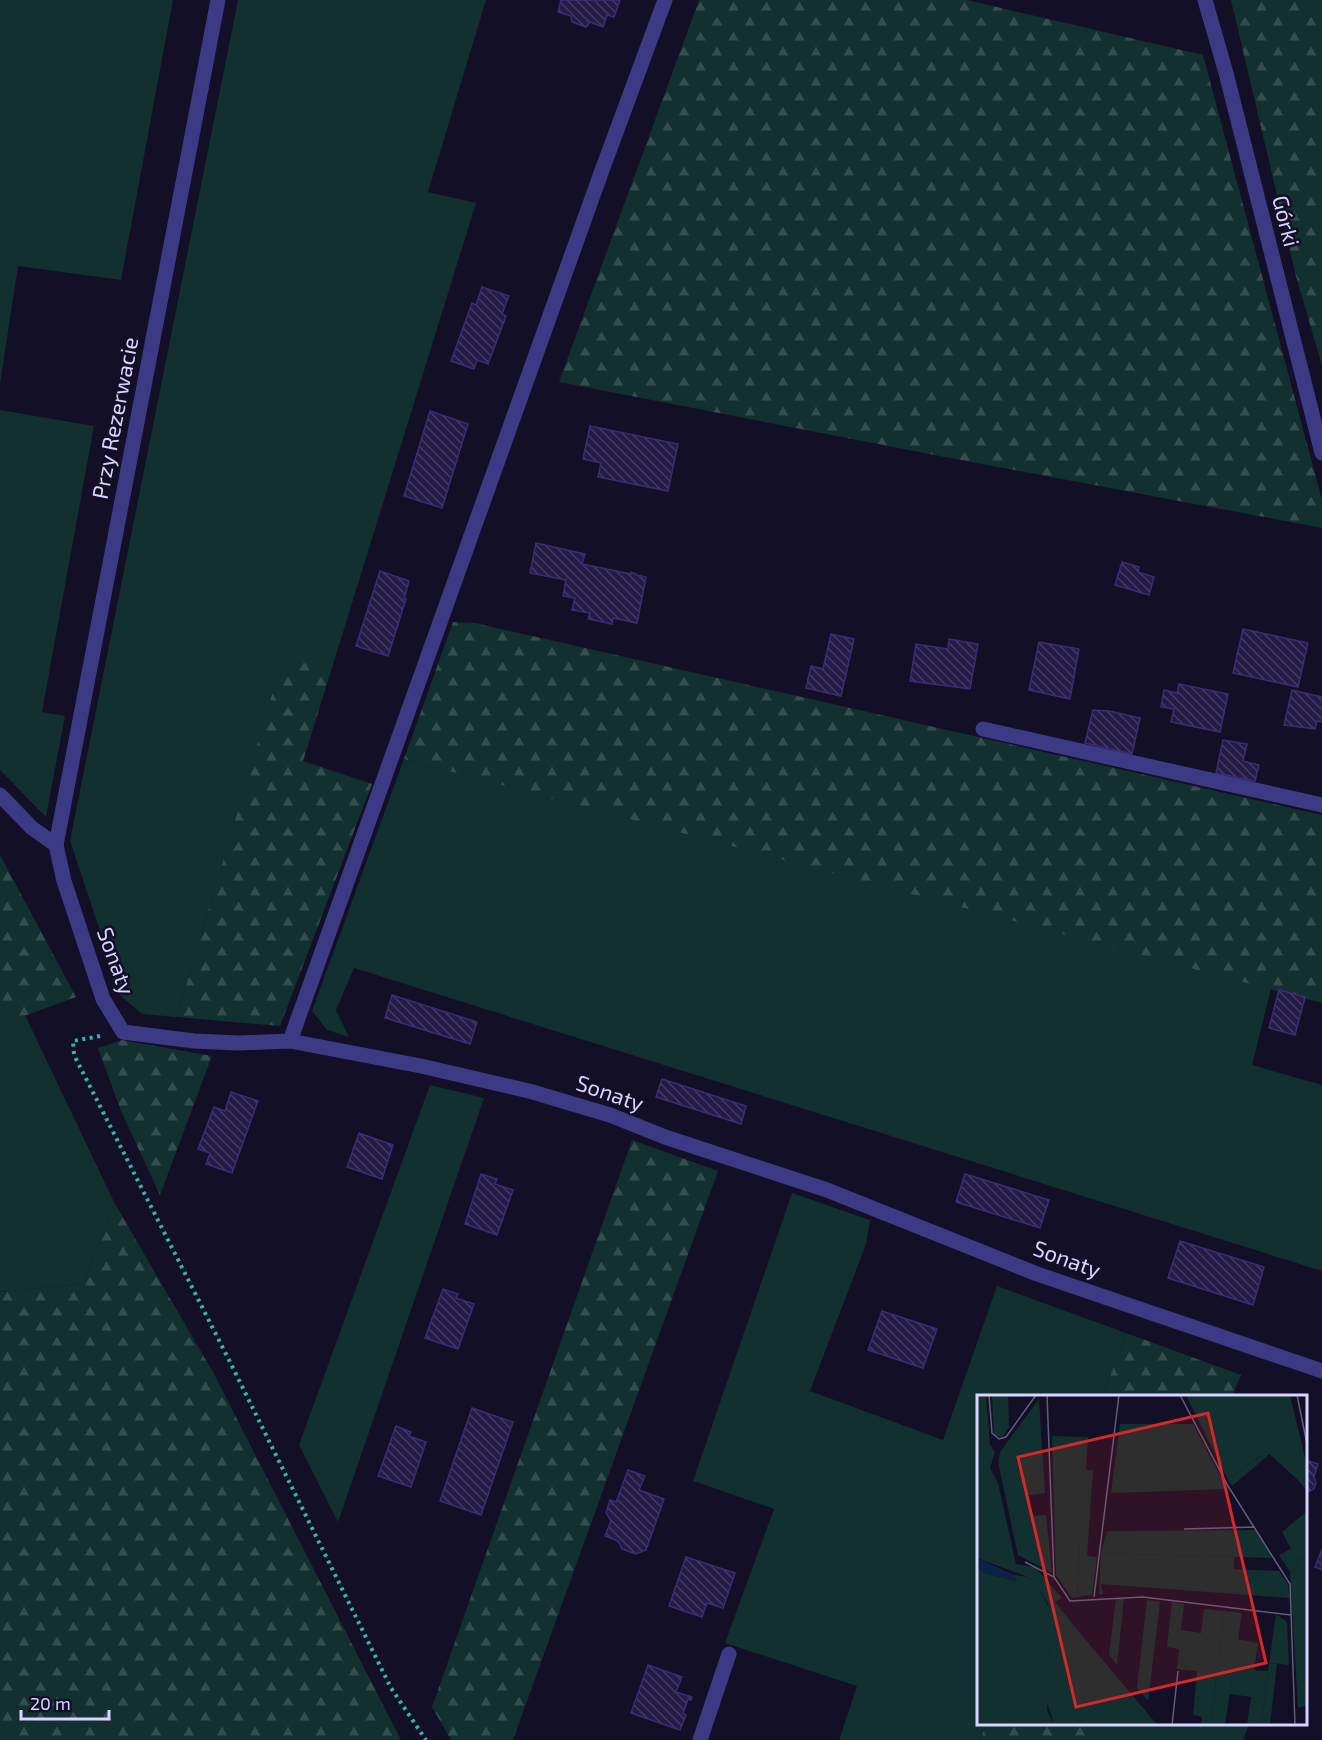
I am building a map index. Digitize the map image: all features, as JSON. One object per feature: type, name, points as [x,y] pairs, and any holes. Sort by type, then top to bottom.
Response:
[{"type":"street","name":"Przy Rezerwacie","points":[[56,845],[218,0]]},
{"type":"street","points":[[290,1041],[665,0]]},
{"type":"street","name":"Górki","points":[[1205,0],[1226,73],[1322,453]]},
{"type":"street","points":[[983,729],[1322,805]]},
{"type":"street","points":[[0,795],[32,828],[56,845]]},
{"type":"street","name":"Sonaty","points":[[56,845],[64,881],[103,999],[123,1032],[194,1041],[238,1043],[290,1041],[432,1068],[529,1091],[610,1115],[665,1137],[827,1190],[1037,1274],[1322,1371]]},
{"type":"street","points":[[700,1740],[729,1654]]},
{"type":"path","points":[[123,1032],[73,1041],[74,1055],[225,1351],[392,1688],[426,1740]]},
{"type":"green space","points":[[0,0],[173,0],[121,280],[18,266],[0,384]]},
{"type":"green space","points":[[238,0],[486,0],[428,192],[476,203],[331,671],[283,658],[177,1017],[142,1014],[115,991],[102,937],[70,841]]},
{"type":"green space","points":[[699,0],[967,0],[1203,55],[1322,500],[1322,528],[559,382]]},
{"type":"green space","points":[[1231,0],[1322,0],[1322,366],[1296,276]]},
{"type":"green space","points":[[0,410],[94,426],[42,712],[65,716],[46,817],[0,770]]},
{"type":"green space","points":[[453,622],[475,623],[1322,815],[1322,1003],[404,759]]},
{"type":"green space","points":[[283,657],[331,671],[303,761],[372,784],[280,1026],[177,1017]]},
{"type":"green space","points":[[404,759],[1271,989],[1252,1065],[1322,1085],[1322,1271],[354,968],[336,1010],[349,1037],[327,1030],[312,1011]]},
{"type":"green space","points":[[0,855],[76,997],[0,1025]]},
{"type":"green space","points":[[25,1015],[114,1202],[84,1284],[0,1292],[0,1025]]},
{"type":"green space","points":[[122,1040],[212,1056],[160,1195],[121,1111],[98,1048]]},
{"type":"green space","points":[[430,1085],[484,1098],[338,1522],[299,1445]]},
{"type":"green space","points":[[632,1140],[718,1171],[513,1740],[451,1740],[432,1707]]},
{"type":"green space","points":[[792,1193],[870,1220],[866,1244],[810,1391],[943,1440],[997,1286],[1126,1333],[1103,1395],[977,1395],[977,1725],[986,1725],[980,1740],[839,1740],[857,1686],[725,1643],[774,1509],[693,1481]]},
{"type":"green space","points":[[114,1202],[214,1374],[401,1740],[0,1740],[0,1292],[84,1284]]},
{"type":"green space","points":[[1126,1333],[1241,1375],[1232,1395],[1103,1395]]},
{"type":"green space","points":[[986,1725],[1094,1725],[1088,1740],[980,1740]]},
{"type":"green space","points":[[1094,1725],[1249,1725],[1243,1740],[1088,1740]]},
{"type":"building","points":[[561,0],[620,0],[614,17],[607,15],[603,27],[590,22],[586,27],[572,22],[571,16],[558,12]]},
{"type":"building","points":[[482,287],[509,296],[502,314],[506,316],[488,364],[477,360],[474,369],[451,361],[472,303],[476,305]]},
{"type":"building","points":[[430,411],[468,424],[442,508],[404,496]]},
{"type":"building","points":[[590,426],[678,444],[668,491],[598,477],[601,463],[583,459]]},
{"type":"building","points":[[536,543],[585,554],[582,564],[631,574],[631,572],[646,577],[637,623],[613,618],[612,624],[588,619],[590,613],[572,610],[575,598],[563,596],[566,580],[530,573]]},
{"type":"building","points":[[1122,562],[1139,567],[1138,572],[1154,577],[1149,595],[1115,585]]},
{"type":"building","points":[[380,571],[409,581],[404,599],[406,599],[388,656],[356,646]]},
{"type":"building","points":[[1243,629],[1308,643],[1298,687],[1233,673]]},
{"type":"building","points":[[831,634],[854,639],[841,696],[806,688],[811,666],[823,669]]},
{"type":"building","points":[[949,639],[978,644],[970,689],[910,681],[916,644],[948,649]]},
{"type":"building","points":[[1039,642],[1079,649],[1070,699],[1029,690]]},
{"type":"building","points":[[1179,684],[1228,694],[1220,732],[1171,722],[1174,709],[1161,707],[1164,690],[1177,693]]},
{"type":"building","points":[[1292,690],[1322,697],[1322,722],[1317,721],[1315,729],[1284,725]]},
{"type":"building","points":[[1093,710],[1140,718],[1132,754],[1085,743]]},
{"type":"building","points":[[1223,740],[1247,744],[1243,761],[1259,765],[1255,781],[1216,773]]},
{"type":"building","points":[[1279,990],[1305,997],[1295,1035],[1269,1028]]},
{"type":"building","points":[[392,995],[477,1022],[470,1044],[385,1018]]},
{"type":"building","points":[[662,1079],[746,1106],[741,1124],[656,1097]]},
{"type":"building","points":[[231,1092],[258,1101],[232,1173],[206,1164],[210,1153],[198,1149],[214,1107],[225,1111]]},
{"type":"building","points":[[359,1133],[393,1145],[382,1179],[347,1167]]},
{"type":"building","points":[[481,1174],[497,1179],[495,1184],[513,1190],[497,1235],[465,1224]]},
{"type":"building","points":[[965,1174],[1049,1200],[1040,1228],[956,1202]]},
{"type":"building","points":[[1180,1241],[1264,1267],[1253,1305],[1168,1278]]},
{"type":"building","points":[[443,1289],[458,1294],[456,1298],[474,1304],[458,1349],[425,1338]]},
{"type":"building","points":[[882,1311],[937,1329],[923,1368],[868,1350]]},
{"type":"building","points":[[472,1408],[513,1422],[481,1515],[440,1501]]},
{"type":"building","points":[[396,1426],[411,1432],[409,1436],[426,1442],[411,1487],[378,1476]]},
{"type":"building","points":[[1307,1460],[1318,1464],[1314,1477],[1316,1483],[1314,1489],[1308,1492]]},
{"type":"building","points":[[628,1470],[645,1476],[639,1490],[664,1499],[646,1550],[636,1554],[622,1549],[618,1541],[605,1536],[611,1521],[606,1513],[610,1500],[616,1502]]},
{"type":"building","points":[[1322,1549],[1322,1570],[1315,1567]]},
{"type":"building","points":[[686,1557],[735,1573],[723,1608],[707,1603],[702,1617],[669,1606]]},
{"type":"building","points":[[648,1665],[682,1677],[676,1692],[692,1697],[691,1700],[688,1699],[683,1714],[686,1715],[680,1730],[631,1713]]}]
